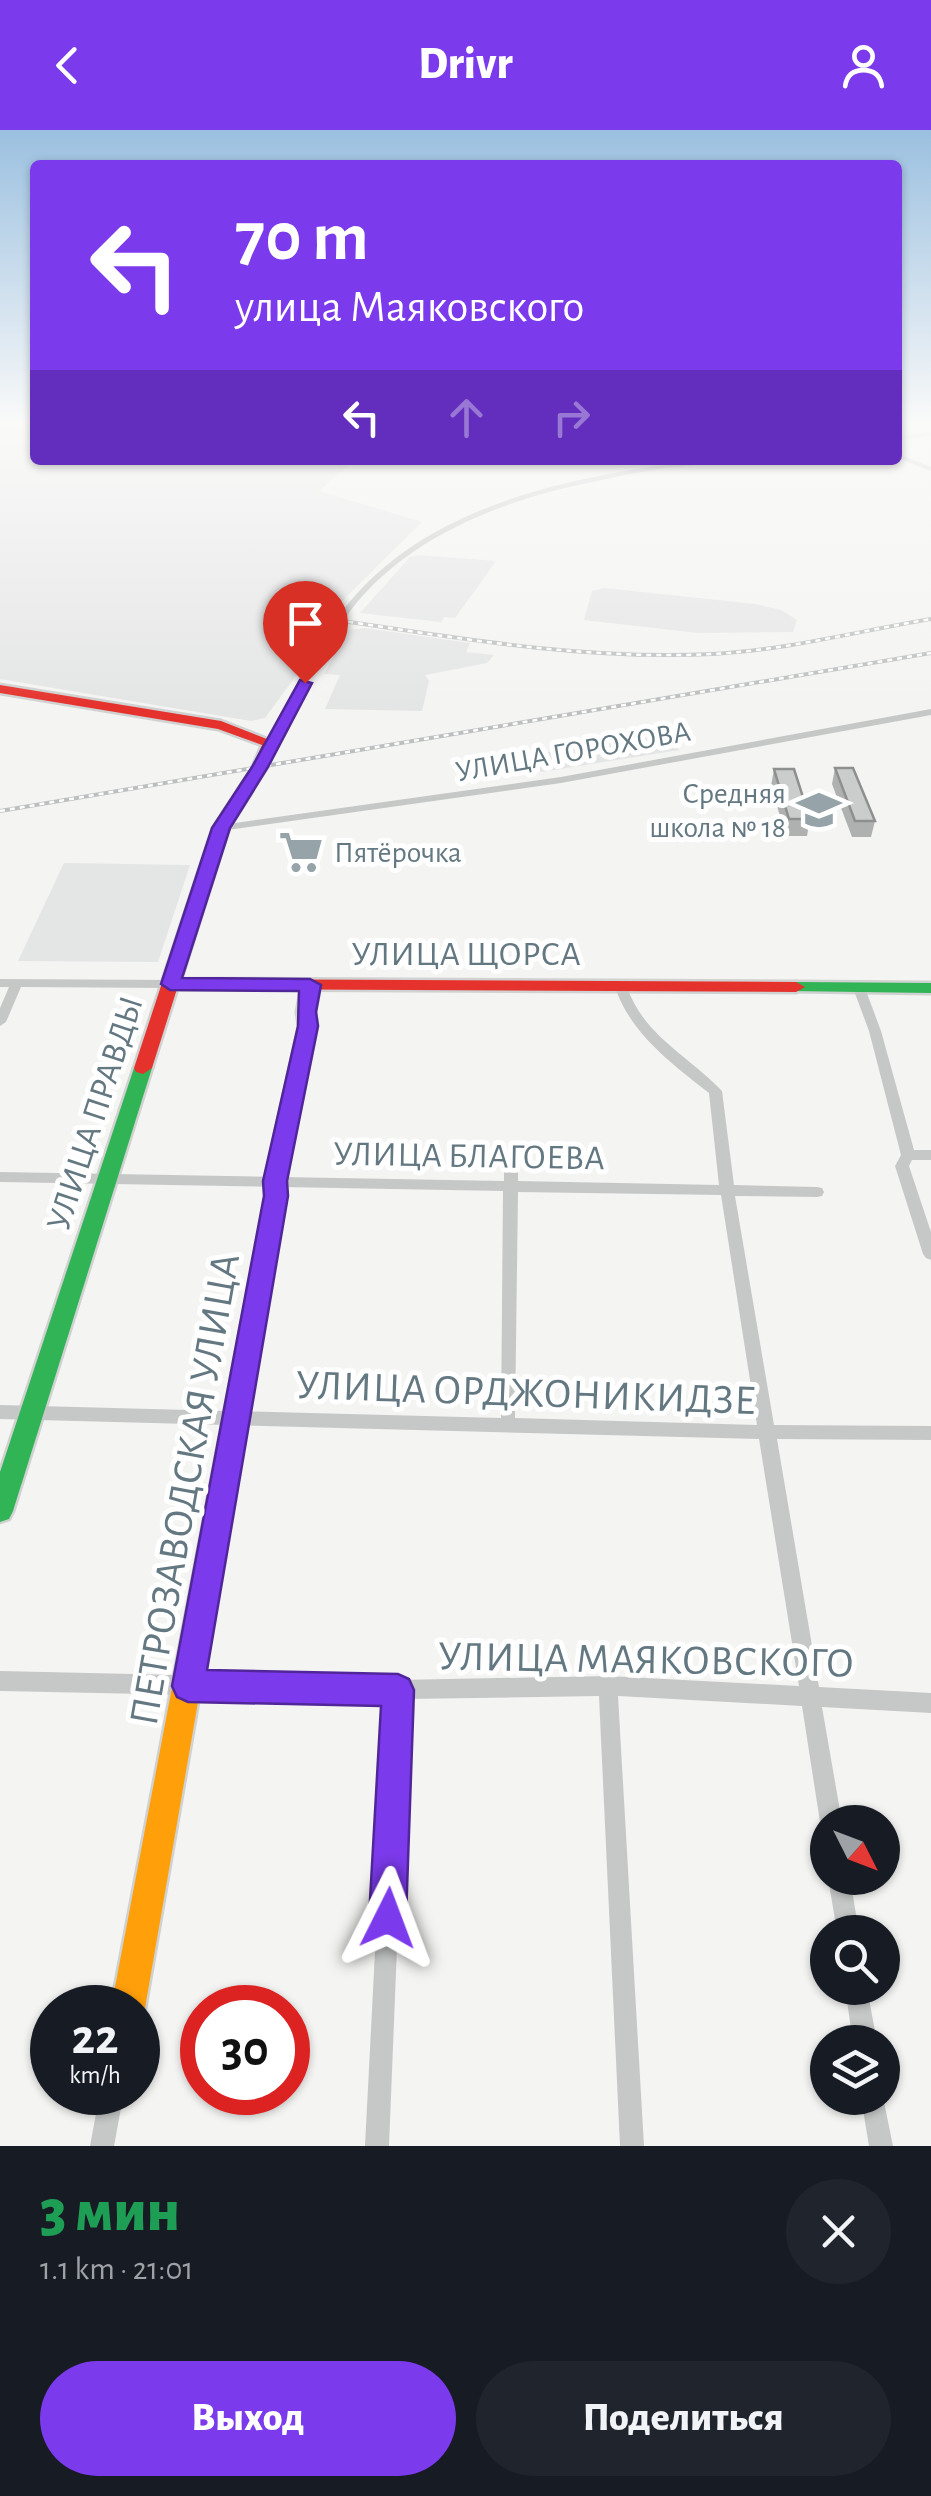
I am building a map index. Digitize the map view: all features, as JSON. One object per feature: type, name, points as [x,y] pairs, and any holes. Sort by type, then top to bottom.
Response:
[{"type":"street","points":[[0,689],[221,725],[270,743],[350,607],[421,541],[473,516]]},
{"type":"street","name":"УЛИЦА ГОРОХОВА","points":[[221,828],[561,780],[931,712]]},
{"type":"street","name":"УЛИЦА ПРАВДЫ","points":[[0,1511],[221,828],[260,767],[270,743]]},
{"type":"street","name":"УЛИЦА ЩОРСА","points":[[0,983],[931,988]]},
{"type":"street","points":[[0,1022],[17,983]]},
{"type":"street","name":"ПЕТРОЗАВОДСКАЯ УЛИЦА","points":[[132,1985],[237,1418],[276,1196],[275,1181],[308,1026],[310,985]]},
{"type":"street","points":[[621,987],[624,1000],[662,1047],[715,1091],[727,1190],[828,1805]]},
{"type":"street","points":[[858,988],[874,1030],[908,1155],[902,1166],[931,1254]]},
{"type":"street","points":[[908,1155],[931,1154]]},
{"type":"street","points":[[508,1414],[511,1162]]},
{"type":"street","name":"УЛИЦА БЛАГОЕВА","points":[[0,1177],[817,1192]]},
{"type":"street","name":"УЛИЦА ОРДЖОНИКИДЗЕ","points":[[0,1412],[768,1432],[931,1432]]},
{"type":"street","name":"УЛИЦА МАЯКОВСКОГО","points":[[0,1681],[398,1690],[608,1686],[931,1703]]},
{"type":"street","points":[[608,1686],[632,2146]]},
{"type":"street","points":[[377,2146],[398,1690]]},
{"type":"street","points":[[102,2146],[108,2115]]},
{"type":"street","points":[[876,2115],[881,2146]]},
{"type":"shaded area","points":[[0,516],[402,516],[422,522],[338,605],[343,607],[265,718],[251,721],[0,679]]},
{"type":"shaded area","points":[[410,557],[496,561],[455,618],[444,617],[441,622],[360,613]]},
{"type":"shaded area","points":[[604,588],[755,604],[781,610],[797,620],[793,632],[698,633],[584,620],[592,591]]},
{"type":"shaded area","points":[[364,628],[470,643],[466,652],[494,655],[487,663],[425,675],[429,681],[422,711],[325,709],[340,675],[324,674],[349,630]]},
{"type":"shaded area","points":[[663,735],[679,750],[541,772],[529,755]]},
{"type":"shaded area","points":[[64,863],[190,865],[158,962],[18,961]]},
{"type":"building","points":[[835,768],[853,768],[875,821],[855,821]]},
{"type":"building","points":[[774,769],[794,769],[810,819],[789,819]]},
{"type":"railway","points":[[289,613],[500,644],[660,655],[768,649],[931,619]]},
{"type":"railway","points":[[0,811],[931,653]]},
{"type":"traffic: fast","points":[[234,1425],[276,1196],[275,1181],[308,1026],[306,1012],[311,985]]},
{"type":"traffic: fast","points":[[796,987],[931,988]]},
{"type":"traffic: fast","points":[[0,1511],[143,1068]]},
{"type":"traffic: slow","points":[[132,1985],[234,1425]]},
{"type":"traffic: jam","points":[[0,689],[221,725],[270,743],[260,767],[221,828],[143,1068]]},
{"type":"traffic: jam","points":[[170,984],[796,987]]},
{"type":"place","name":"Средняя школа № 18","points":[[819,810]]},
{"type":"place","name":"Пятёрочка","points":[[301,852]]},
{"type":"route","points":[[305,683],[260,767],[221,828],[170,984],[310,985],[308,1026],[275,1181],[276,1196],[188,1686],[398,1690],[388,1918]]}]
